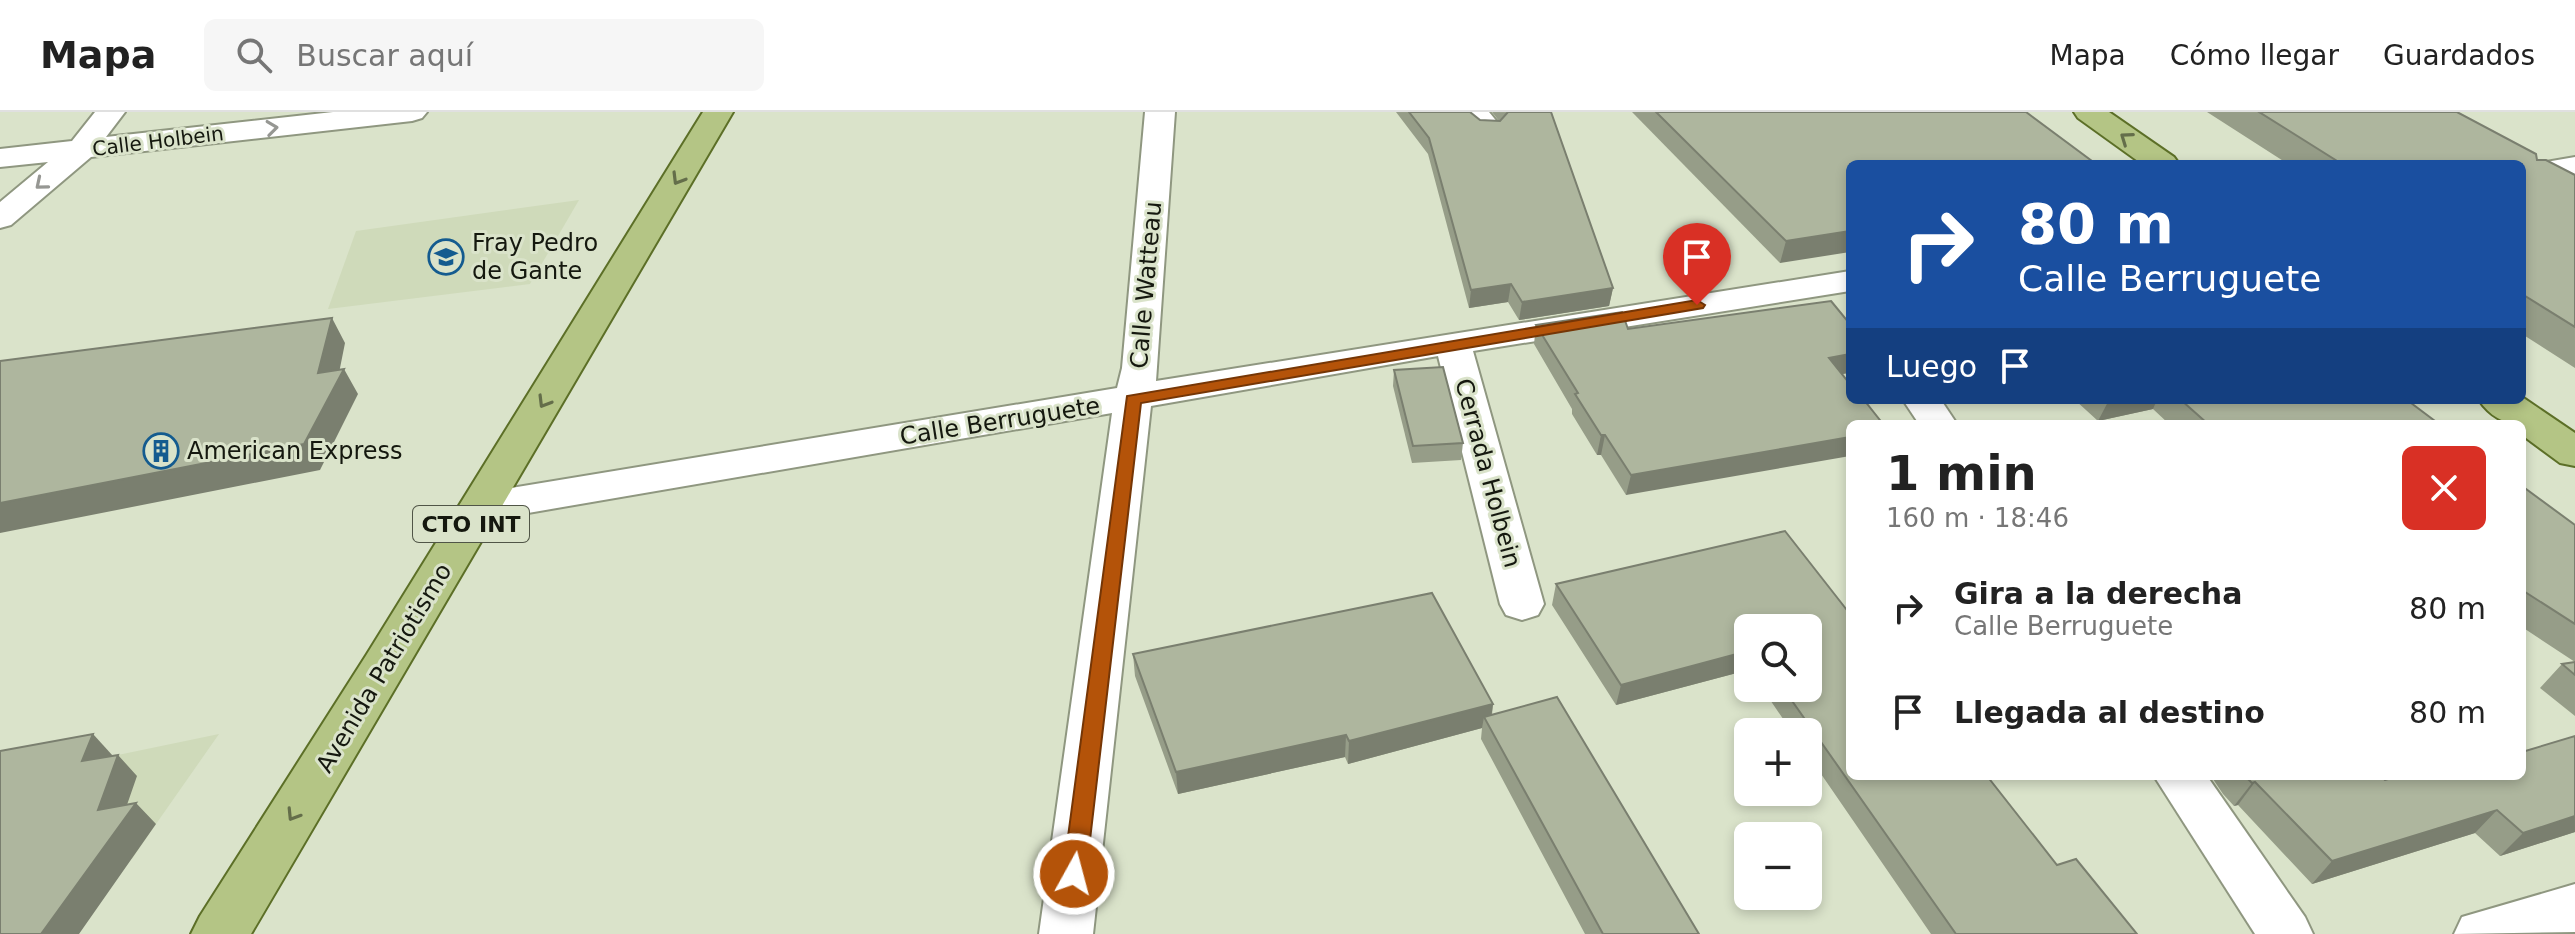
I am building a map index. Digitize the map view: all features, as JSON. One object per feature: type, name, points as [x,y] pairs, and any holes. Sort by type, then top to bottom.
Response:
[{"type":"main road","name":"Avenida Patriotismo","points":[[220,934],[718,112]]},
{"type":"main road","points":[[2089,112],[2157,160]]},
{"type":"main road","points":[[2505,404],[2575,453]]},
{"type":"street","points":[[0,218],[81,150],[110,112]]},
{"type":"street","name":"Calle Holbein","points":[[0,158],[412,112]]},
{"type":"street","name":"Calle Watteau","points":[[1066,934],[1133,399],[1141,368],[1160,112]]},
{"type":"street","points":[[2526,174],[2575,166]]},
{"type":"street","name":"Calle Berruguete","points":[[481,507],[1453,343],[1846,282]]},
{"type":"street","name":"Cerrada Holbein","points":[[1453,343],[1522,604]]},
{"type":"street","points":[[2182,780],[2286,934]]},
{"type":"street","points":[[2481,934],[2575,908]]},
{"type":"shaded area","name":"Fray Pedro de Gante","points":[[579,200],[530,284],[328,309],[356,231]]},
{"type":"shaded area","points":[[219,734],[156,824],[132,859],[113,756]]},
{"type":"building","points":[[1409,112],[1470,112],[1480,120],[1500,121],[1508,112],[1551,112],[1613,288],[1522,302],[1511,284],[1471,290],[1429,138]]},
{"type":"building","points":[[1656,112],[2026,112],[2091,160],[1846,160],[1846,232],[1786,241]]},
{"type":"building","points":[[2259,112],[2457,112],[2536,154],[2537,160],[2546,160],[2575,175],[2575,327],[2526,296],[2526,160],[2336,160]]},
{"type":"building","points":[[1831,301],[1846,319],[1846,355],[1829,358],[1846,379],[1846,404],[1867,404],[1880,420],[1846,420],[1846,438],[1631,475],[1575,394],[1578,393],[1536,325],[1622,312],[1628,329]]},
{"type":"building","name":"American Express","points":[[332,318],[318,373],[344,369],[304,444],[0,503],[0,361]]},
{"type":"building","points":[[1443,367],[1463,443],[1413,446],[1394,370]]},
{"type":"building","points":[[2186,404],[2412,404],[2434,420],[2204,420]]},
{"type":"building","points":[[2526,489],[2575,525],[2575,624],[2526,593]]},
{"type":"building","points":[[1785,531],[1846,609],[1846,778],[1822,743],[1822,718],[1804,718],[1793,702],[1822,702],[1822,614],[1734,614],[1734,655],[1621,685],[1556,584]]},
{"type":"building","points":[[1432,593],[1493,704],[1349,741],[1346,735],[1176,772],[1133,654]]},
{"type":"building","points":[[2575,662],[2575,675],[2562,664]]},
{"type":"building","points":[[1557,697],[1699,934],[1603,934],[1484,717]]},
{"type":"building","points":[[93,734],[82,761],[118,755],[98,810],[136,803],[41,934],[0,934],[0,751]]},
{"type":"building","points":[[2575,736],[2575,816],[2523,833],[2497,810],[2332,861],[2255,782],[2249,780],[2526,780],[2526,751]]},
{"type":"building","points":[[1848,780],[1990,780],[2057,865],[2076,859],[2137,934],[1956,934]]},
{"type":"place","name":"Fray Pedro de Gante","points":[[446,257]]},
{"type":"place","name":"American Express","points":[[161,451]]},
{"type":"route","points":[[1074,874],[1133,399],[1453,343],[1697,305]]}]
